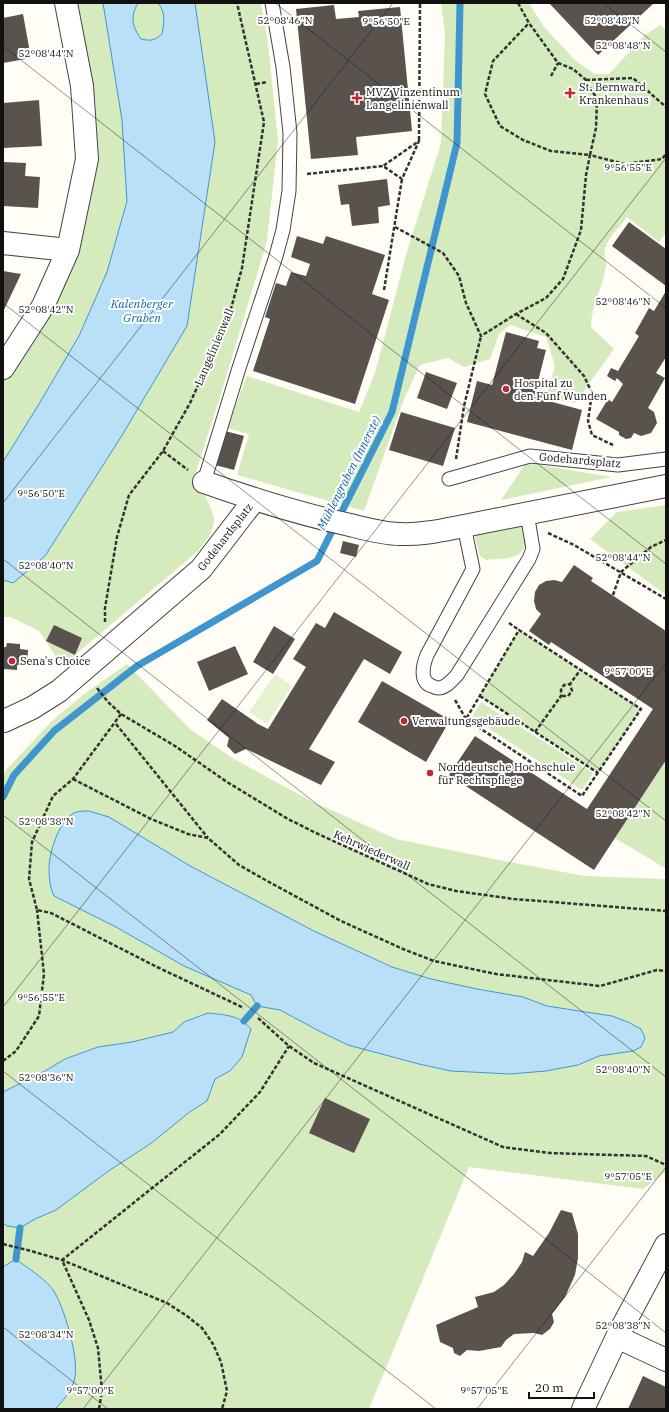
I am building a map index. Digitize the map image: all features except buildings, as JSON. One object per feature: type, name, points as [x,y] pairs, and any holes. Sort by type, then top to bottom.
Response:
[{"type":"street","points":[[3,368],[43,306],[68,250],[87,159],[82,86],[66,3]]},
{"type":"street","points":[[3,244],[68,250]]},
{"type":"street","points":[[204,482],[254,500]]},
{"type":"street","name":"Godehardsplatz","points":[[3,723],[32,708],[59,691],[201,570],[254,500],[322,519],[371,530],[400,534],[432,532],[464,526],[529,519],[666,486]]},
{"type":"street","points":[[583,1409],[617,1337],[666,1245]]},
{"type":"street","points":[[617,1337],[666,1360]]},
{"type":"lane","points":[[204,482],[239,368],[276,256],[283,230],[289,191],[290,133],[288,104],[272,3]]},
{"type":"lane","name":"Godehardsplatz","points":[[449,479],[530,456],[618,465],[666,459]]},
{"type":"lane","points":[[464,526],[473,569],[427,655],[423,666],[423,678],[429,685],[439,688],[447,685],[457,675],[529,559],[533,549],[529,519]]},
{"type":"path","name":"Langelinienwall","points":[[105,651],[105,608],[117,536],[129,495],[163,451],[190,403],[228,320],[242,268],[264,122],[237,3]]},
{"type":"path","points":[[384,290],[402,178],[418,141],[420,3]]},
{"type":"path","points":[[481,336],[516,314],[546,298],[563,279],[580,230],[586,175],[596,128],[597,99],[586,80],[573,69],[558,63],[529,23],[518,3]]},
{"type":"path","points":[[529,23],[493,61],[486,94],[500,126],[523,140],[551,151],[590,155],[624,164],[662,159],[666,154]]},
{"type":"path","points":[[551,76],[558,63]]},
{"type":"path","points":[[586,80],[634,78],[666,107]]},
{"type":"path","points":[[290,176],[383,166],[418,141]]},
{"type":"path","points":[[383,166],[402,178]]},
{"type":"path","points":[[395,228],[419,239],[443,253],[459,276],[466,303],[481,336],[464,406],[457,457],[449,479]]},
{"type":"path","points":[[516,314],[546,333],[584,376],[592,393],[588,421],[592,435],[616,447]]},
{"type":"path","points":[[163,451],[204,482]]},
{"type":"path","points":[[529,519],[666,599]]},
{"type":"path","points":[[613,595],[621,572],[651,547],[666,540]]},
{"type":"path","points":[[504,620],[641,709],[582,796],[466,719],[519,630]]},
{"type":"path","points":[[562,696],[560,690],[564,685],[570,684],[581,669]]},
{"type":"path","points":[[562,696],[568,696],[572,691],[570,684]]},
{"type":"path","name":"Kehrwiederwall","points":[[95,686],[108,702],[121,714],[175,746],[227,782],[288,819],[428,884],[456,891],[514,899],[666,911]]},
{"type":"path","points":[[480,696],[598,773]]},
{"type":"path","points":[[535,732],[562,696]]},
{"type":"path","points":[[3,1061],[16,1051],[39,1016],[44,974],[37,910],[29,879],[32,842],[53,796],[73,779],[116,723],[121,714]]},
{"type":"path","points":[[116,723],[208,838],[239,865],[341,921],[403,949],[434,960],[496,974],[600,986],[657,970],[666,971]]},
{"type":"path","points":[[73,779],[151,819],[188,834],[208,838]]},
{"type":"path","points":[[37,910],[51,913],[157,967],[244,1008]]},
{"type":"path","points":[[258,1018],[289,1046],[314,1063],[503,1147],[549,1154],[646,1156],[666,1165]]},
{"type":"path","points":[[62,1260],[220,1134],[260,1092],[289,1046]]},
{"type":"path","points":[[4,1244],[62,1260],[167,1302],[187,1316],[202,1328],[213,1344],[221,1362],[227,1391],[222,1409]]},
{"type":"path","points":[[62,1260],[89,1320],[98,1348],[102,1392],[99,1409]]},
{"type":"green space","points":[[68,3],[261,3],[268,43],[278,140],[267,241],[195,475],[214,517],[212,530],[198,551],[62,666],[39,631],[11,617],[3,617],[3,371],[45,306],[90,158]]},
{"type":"green space","points":[[441,3],[529,3],[544,27],[576,61],[595,74],[609,74],[645,35],[660,25],[666,30],[666,233],[659,242],[627,217],[607,244],[605,250],[606,266],[593,312],[591,327],[614,349],[575,403],[546,398],[555,366],[546,337],[510,325],[499,334],[490,359],[464,367],[448,358],[420,365],[404,399],[364,511],[237,475],[249,434],[227,428],[247,376],[359,412],[375,373],[406,255],[441,143],[445,34]]},
{"type":"green space","points":[[526,463],[612,477],[501,500]]},
{"type":"green space","points":[[666,505],[666,595],[590,539],[617,512]]},
{"type":"green space","points":[[520,525],[525,531],[527,537],[521,553],[511,557],[486,560],[480,556],[475,537],[478,532]]},
{"type":"green space","points":[[519,630],[641,709],[598,773],[480,696]]},
{"type":"green space","points":[[127,664],[191,730],[234,759],[311,801],[396,839],[585,876],[666,879],[666,1172],[643,1189],[469,1167],[369,1409],[55,1409],[61,1403],[74,1354],[72,1339],[16,1260],[3,1267],[3,1223],[7,1226],[20,1228],[150,1144],[191,1111],[207,1101],[215,1079],[230,1071],[244,1021],[226,1015],[208,1013],[184,1022],[173,1032],[132,1042],[98,1047],[65,1059],[3,1092],[3,777],[6,770],[51,722],[84,694]],"holes":[[[81,811],[89,811],[109,817],[192,867],[314,931],[392,967],[431,979],[523,997],[547,1006],[612,1016],[633,1051],[599,1056],[578,1065],[546,1071],[510,1074],[451,1071],[348,1045],[279,1010],[257,1006],[251,995],[184,966],[116,927],[54,896],[50,882],[49,868],[57,836],[66,820],[71,815]]]},
{"type":"green space","points":[[275,674],[292,686],[267,724],[249,712]]},
{"type":"green space","points":[[481,702],[593,773],[582,790],[472,717]]},
{"type":"green space","points":[[666,760],[666,868],[665,868],[615,838]]},
{"type":"water","name":"Kalenberger Graben","points":[[103,3],[138,3],[133,17],[134,26],[141,39],[150,40],[162,34],[164,22],[163,14],[161,6],[158,3],[195,3],[215,142],[187,326],[121,437],[45,556],[13,583],[3,580],[3,462],[79,336],[107,272],[127,201],[122,120]]},
{"type":"water","points":[[89,811],[109,817],[192,867],[314,931],[392,967],[431,979],[523,997],[547,1006],[612,1016],[641,1029],[645,1038],[641,1047],[633,1051],[599,1056],[578,1065],[546,1071],[510,1074],[451,1071],[348,1045],[280,1010],[257,1006],[251,995],[184,966],[116,927],[54,896],[50,883],[49,868],[53,845],[65,820],[78,812]]},
{"type":"water","points":[[208,1013],[232,1016],[242,1021],[251,1029],[242,1057],[230,1071],[215,1079],[207,1101],[191,1111],[150,1144],[110,1170],[56,1210],[35,1219],[20,1228],[7,1226],[3,1223],[3,1092],[65,1059],[98,1047],[132,1042],[173,1032],[184,1022]]},
{"type":"water","points":[[16,1259],[48,1283],[52,1288],[59,1301],[71,1338],[75,1364],[73,1384],[70,1391],[55,1409],[3,1409],[3,1267]]},
{"type":"waterway","name":"Mühlengraben (Innerste)","points":[[3,797],[14,775],[54,731],[137,666],[317,561],[392,412],[457,143],[460,3]]},
{"type":"waterway","points":[[244,1021],[257,1006]]},
{"type":"waterway","points":[[16,1259],[20,1228]]},
{"type":"place","name":"St. Bernward Krankenhaus","points":[[570,93]]},
{"type":"place","name":"MVZ Vinzentinum Langelinienwall","points":[[357,98]]},
{"type":"place","name":"Hospital zu den Fünf Wunden","points":[[506,389]]},
{"type":"place","name":"Sena's Choice","points":[[12,661]]},
{"type":"place","name":"Verwaltungsgebäude","points":[[404,721]]},
{"type":"place","name":"Norddeutsche Hochschule für Rechtspflege","points":[[430,773]]}]
